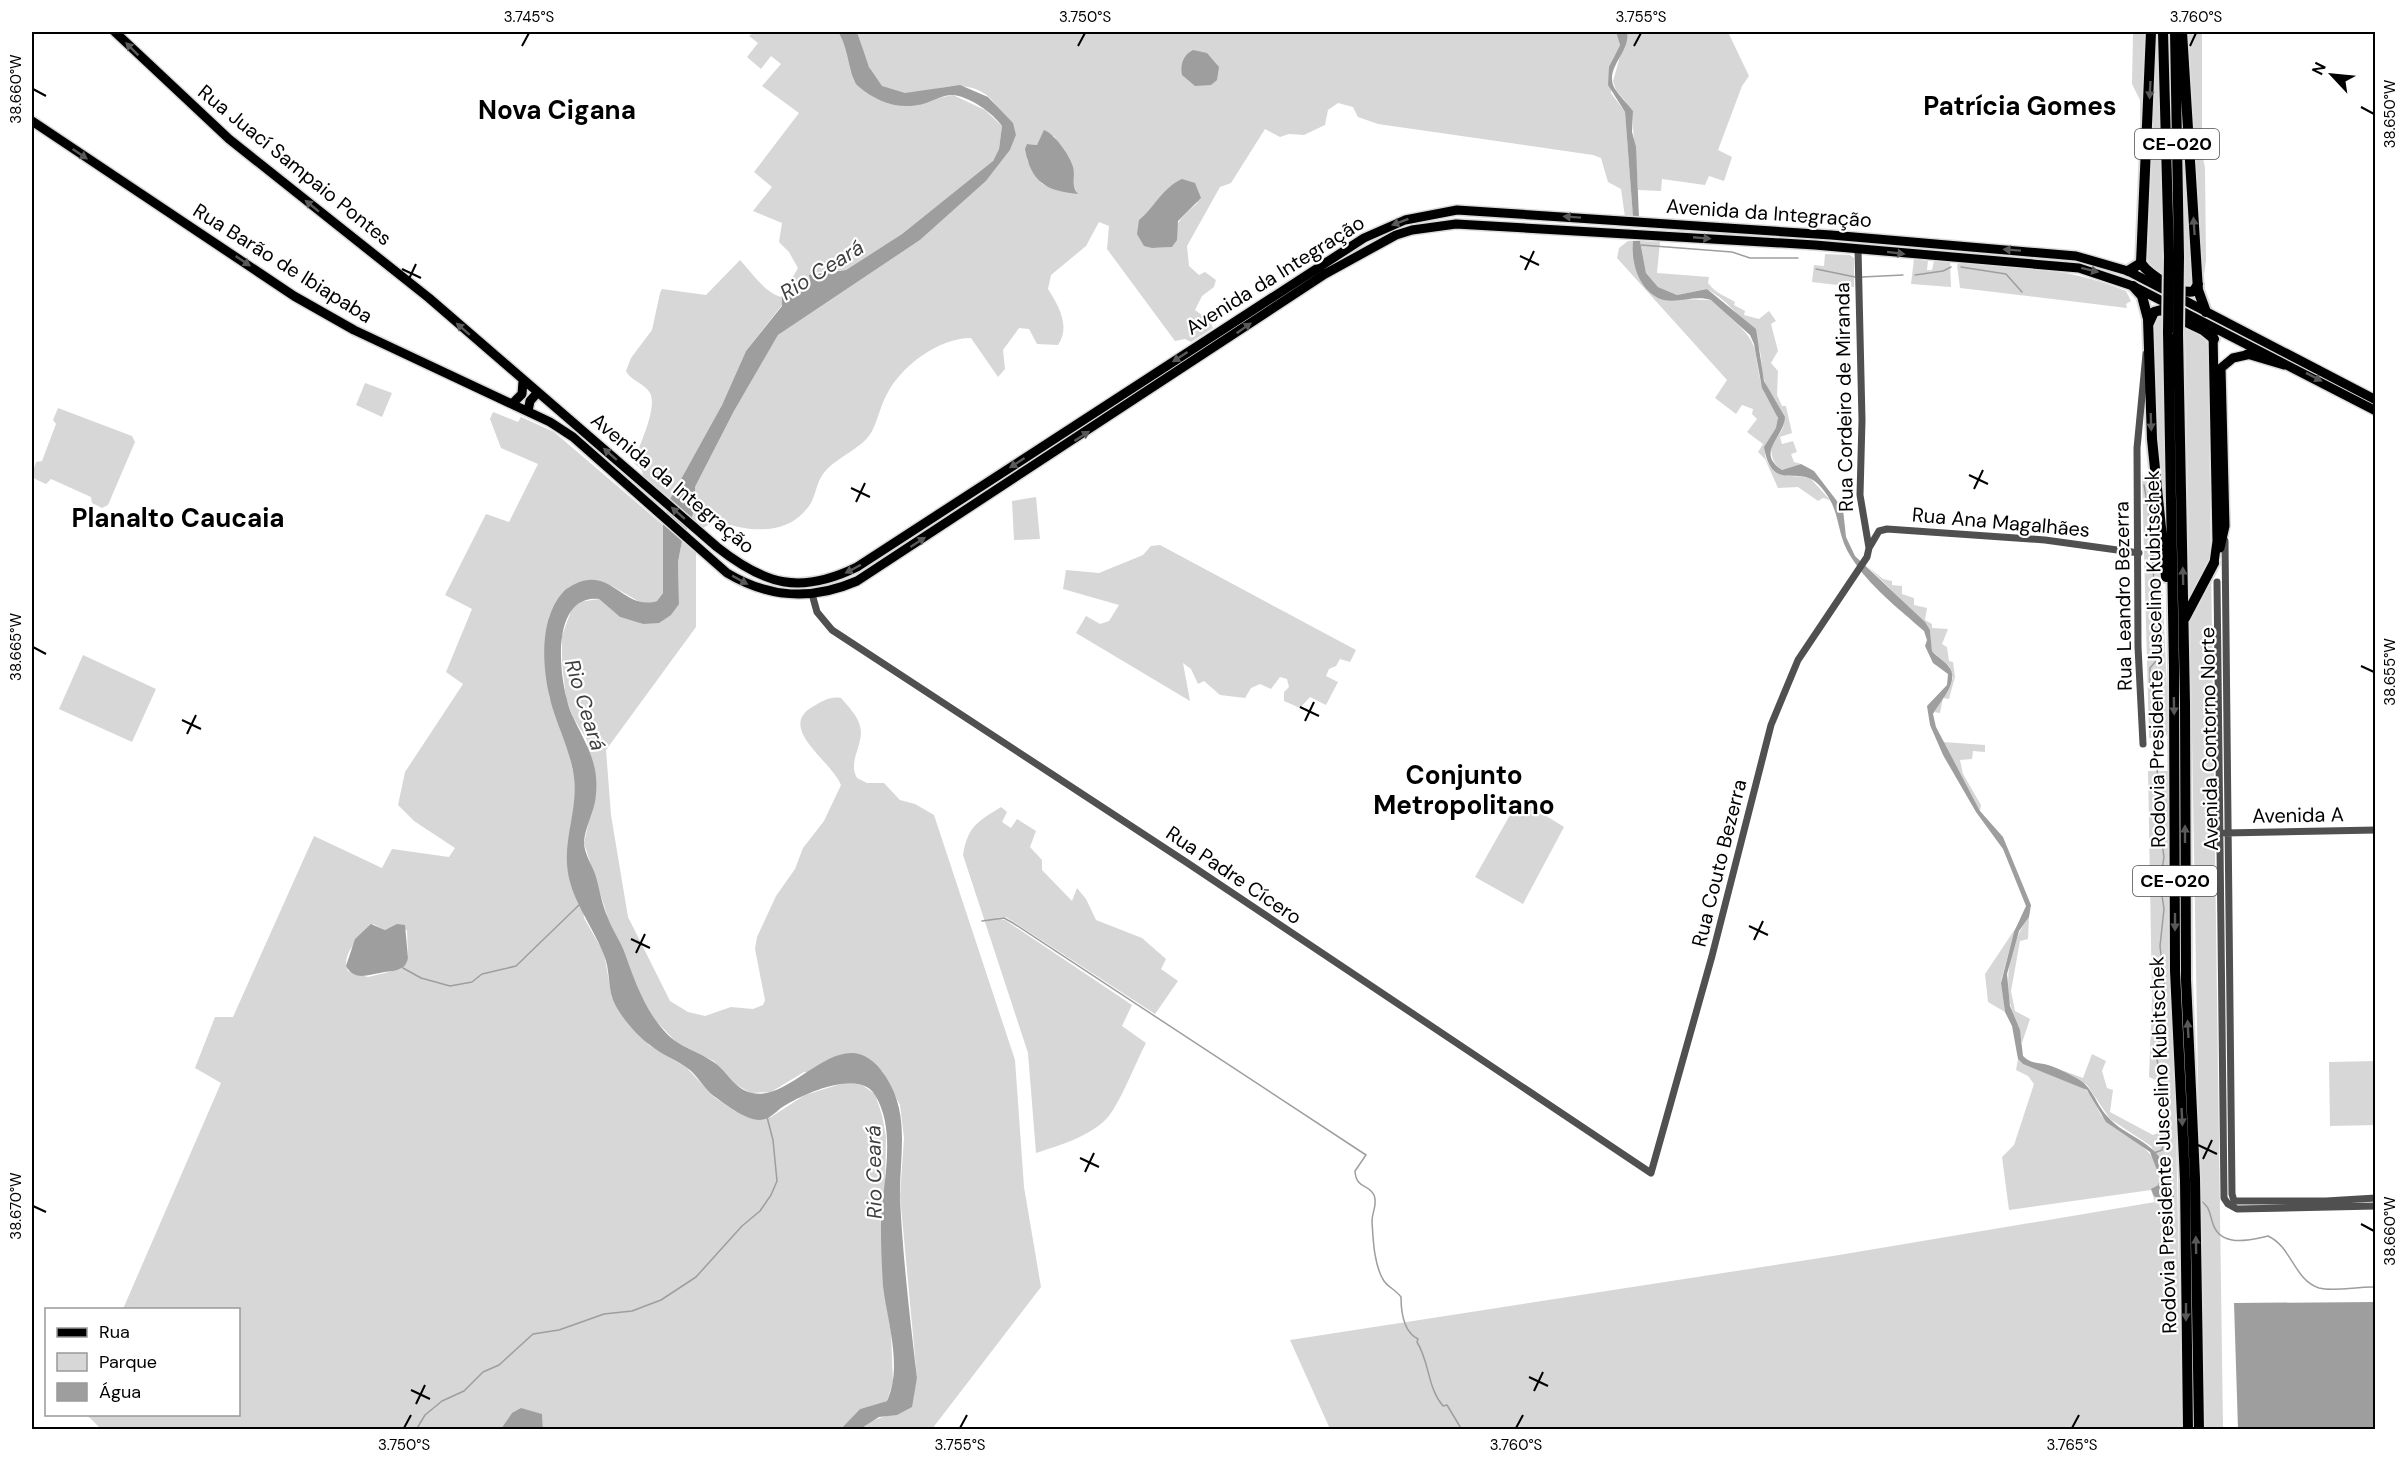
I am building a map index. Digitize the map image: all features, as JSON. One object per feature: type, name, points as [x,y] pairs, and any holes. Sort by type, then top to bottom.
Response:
[{"type":"highway","points":[[2151,32],[2141,263],[2150,274],[2187,292],[2193,292],[2198,284]]},
{"type":"highway","name":"Rodovia Presidente Juscelino Kubitschek","points":[[2163,32],[2174,256]]},
{"type":"highway","name":"Rodovia Presidente Juscelino Kubitschek","points":[[2175,32],[2173,333],[2175,971],[2185,1180],[2188,1430]]},
{"type":"highway","points":[[2182,32],[2199,298],[2206,312]]},
{"type":"highway","points":[[2128,271],[2141,263]]},
{"type":"highway","points":[[2133,286],[2144,302],[2149,324],[2152,440],[2165,556],[2169,640],[2174,667]]},
{"type":"highway","points":[[2149,324],[2153,314],[2161,310],[2203,330],[2214,339]]},
{"type":"highway","name":"Rodovia Presidente Juscelino Kubitschek","points":[[2173,333],[2184,620],[2186,980],[2195,1178],[2199,1430]]},
{"type":"highway","points":[[2184,620],[2214,563]]},
{"type":"highway","points":[[2194,600],[2211,576],[2217,582]]},
{"type":"main road","name":"Rua Juací Sampaio Pontes","points":[[115,32],[229,139],[419,291],[538,393]]},
{"type":"main road","name":"Rua Barão de Ibiapaba","points":[[32,121],[294,296],[354,330],[528,411]]},
{"type":"main road","name":"Avenida da Integração","points":[[538,393],[743,567],[764,578],[786,583],[812,583],[837,577],[890,546],[1364,237],[1405,220],[1457,210],[1831,235],[2076,256],[2128,271],[2376,400]]},
{"type":"main road","name":"Avenida da Integração","points":[[528,411],[573,436],[727,573],[753,587],[780,595],[812,594],[840,589],[857,581],[1325,274],[1376,244],[1412,230],[1456,224],[1484,224],[1799,244],[2062,265],[2101,273],[2133,286],[2213,326],[2261,354],[2293,366],[2376,411]]},
{"type":"main road","points":[[1799,244],[1800,233]]},
{"type":"main road","points":[[1829,247],[1831,235]]},
{"type":"main road","points":[[2206,312],[2213,326],[2218,369],[2224,528],[2214,563]]},
{"type":"main road","points":[[1220,331],[1226,341]]},
{"type":"main road","points":[[1205,340],[1211,350]]},
{"type":"main road","points":[[2218,369],[2233,358],[2247,354],[2261,354]]},
{"type":"main road","points":[[2214,563],[2217,541],[2218,369]]},
{"type":"main road","points":[[512,404],[522,394],[523,381]]},
{"type":"main road","points":[[528,411],[530,401],[538,393]]},
{"type":"main road","points":[[890,546],[897,555]]},
{"type":"street","name":"Rua Cordeiro de Miranda","points":[[1857,575],[1865,564],[1869,548],[1860,495],[1862,420],[1858,249]]},
{"type":"street","name":"Rua Leandro Bezerra","points":[[2143,744],[2138,648],[2137,448],[2144,367],[2149,343]]},
{"type":"street","name":"Rua Ana Magalhães","points":[[1864,528],[2045,540],[2139,553]]},
{"type":"street","name":"Avenida Contorno Norte","points":[[2222,679],[2224,528]]},
{"type":"street","points":[[1869,548],[1876,535],[1882,530]]},
{"type":"street","name":"Rua Couto Bezerra","points":[[1651,1173],[1712,956],[1771,725],[1798,660],[1857,575]]},
{"type":"street","name":"Avenida Contorno Norte","points":[[2217,582],[2222,679],[2225,833],[2223,1192],[2231,1202]]},
{"type":"street","name":"Rua Padre Cícero","points":[[812,594],[817,612],[832,630],[1186,862],[1651,1173]]},
{"type":"street","name":"Avenida A","points":[[2225,833],[2376,830]]},
{"type":"street","points":[[2231,1202],[2376,1198]]},
{"type":"street","points":[[2231,1202],[2236,1209],[2376,1206]]},
{"type":"green space","points":[[754,32],[838,32],[845,42],[854,81],[893,104],[910,105],[953,95],[985,110],[1002,126],[999,149],[993,161],[902,234],[846,270],[818,272],[806,286],[796,287],[746,351],[722,405],[670,499],[643,477],[642,470],[634,463],[650,418],[652,400],[650,393],[626,371],[631,358],[652,330],[662,289],[706,295],[740,260],[764,286],[781,297],[798,268],[789,252],[779,242],[782,223],[753,211],[772,187],[754,172],[799,113],[762,86],[781,64],[771,56],[761,69],[747,57],[758,43],[749,36]]},
{"type":"green space","points":[[857,32],[1616,32],[1620,45],[1613,59],[1611,93],[1625,112],[1633,217],[1625,217],[1621,189],[1608,182],[1601,158],[1378,124],[1358,117],[1353,107],[1338,103],[1328,110],[1325,125],[1304,135],[1289,134],[1280,137],[1265,129],[1231,183],[1220,187],[1187,246],[1189,266],[1199,275],[1205,272],[1216,280],[1214,287],[1202,296],[1195,310],[1210,321],[1213,328],[1191,342],[1185,339],[1175,341],[1107,249],[1109,226],[1099,222],[1086,246],[1051,275],[1048,289],[1059,309],[1063,323],[1062,338],[1058,345],[1037,344],[1029,329],[1019,328],[1003,350],[1005,369],[998,377],[971,338],[959,339],[934,348],[911,364],[893,384],[871,433],[861,444],[828,468],[819,481],[811,503],[802,514],[791,522],[767,529],[740,527],[715,520],[702,529],[691,519],[695,509],[695,487],[734,411],[778,335],[920,240],[986,181],[1010,150],[1016,135],[993,101],[976,89],[962,86],[905,93],[893,92],[882,86],[873,75]],"holes":[[[1054,136],[1074,171],[1073,185],[1077,193],[1042,184],[1027,160],[1027,144],[1037,145],[1041,140]],[[1198,202],[1179,222],[1177,238],[1172,247],[1152,248],[1139,220],[1148,213]]]},
{"type":"green space","points":[[1627,32],[1728,32],[1749,76],[1742,86],[1718,150],[1732,157],[1724,181],[1709,176],[1705,185],[1662,179],[1661,191],[1638,190],[1633,111],[1616,90],[1613,81]]},
{"type":"green space","points":[[2133,32],[2202,32],[2202,153],[2205,168],[2206,260],[2204,275],[2194,291],[2148,269],[2142,243],[2140,100],[2132,84]]},
{"type":"green space","points":[[1628,241],[1633,241],[1635,268],[1649,291],[1682,299],[1711,300],[1748,336],[1755,349],[1763,390],[1778,419],[1776,430],[1766,446],[1767,460],[1772,469],[1780,474],[1811,479],[1830,500],[1823,498],[1818,501],[1798,487],[1778,488],[1765,459],[1758,452],[1763,444],[1747,432],[1757,419],[1752,414],[1753,409],[1742,405],[1736,414],[1715,398],[1727,380],[1617,258],[1619,248]]},
{"type":"green space","points":[[1640,241],[1660,242],[1657,273],[1709,277],[1708,283],[1711,287],[1735,302],[1734,305],[1745,311],[1744,315],[1759,319],[1769,311],[1776,321],[1771,324],[1778,351],[1771,363],[1778,371],[1777,395],[1782,406],[1786,406],[1792,433],[1780,437],[1782,444],[1793,441],[1797,452],[1791,454],[1794,462],[1801,464],[1782,470],[1773,458],[1771,444],[1779,434],[1784,419],[1768,389],[1763,376],[1757,342],[1746,324],[1731,307],[1707,289],[1677,295],[1658,287],[1646,273]]},
{"type":"green space","points":[[1825,254],[1850,255],[1854,258],[1854,287],[1812,282],[1814,265],[1824,266]]},
{"type":"green space","points":[[1914,259],[1928,261],[1927,270],[1932,270],[1934,261],[1950,262],[1951,287],[1911,284]]},
{"type":"green space","points":[[1960,262],[2024,267],[2085,277],[2126,291],[2131,301],[2126,304],[2127,308],[1960,288],[1957,265]]},
{"type":"green space","points":[[2161,314],[2194,330],[2208,345],[2223,1429],[2204,1429],[2185,332],[2162,326],[2166,526],[2155,438],[2154,320]]},
{"type":"green space","points":[[365,383],[392,393],[382,417],[356,405]]},
{"type":"green space","points":[[58,408],[132,436],[135,442],[108,505],[102,508],[92,503],[91,497],[51,479],[46,484],[35,479],[32,474],[36,462],[42,461],[56,424],[53,420]]},
{"type":"green space","points":[[493,412],[518,422],[521,417],[554,432],[663,525],[663,593],[657,601],[646,604],[612,586],[572,586],[564,590],[550,614],[545,640],[549,697],[564,733],[575,780],[584,918],[604,953],[612,998],[649,1045],[687,1068],[714,1097],[735,1111],[753,1118],[771,1117],[805,1095],[847,1082],[862,1085],[875,1094],[886,1137],[883,1285],[891,1332],[893,1382],[887,1401],[860,1409],[841,1430],[543,1429],[542,1414],[512,1413],[501,1430],[102,1430],[88,1416],[240,1416],[240,1308],[123,1308],[221,1083],[195,1068],[215,1017],[233,1017],[314,836],[382,868],[392,849],[449,857],[455,848],[414,821],[398,805],[405,772],[463,684],[446,672],[472,609],[445,595],[486,514],[509,522],[538,464],[501,448],[490,419]],"holes":[[[373,924],[385,930],[392,927],[407,930],[408,958],[401,969],[368,977],[348,971],[346,964],[349,951],[358,939]]]},
{"type":"green space","points":[[2142,475],[2149,480],[2161,559],[2169,733],[2165,737],[2149,738]]},
{"type":"green space","points":[[1036,497],[1040,539],[1014,540],[1012,501]]},
{"type":"green space","points":[[682,541],[696,553],[696,627],[606,750],[611,815],[628,917],[670,1001],[688,1012],[705,1016],[731,1007],[753,1009],[763,1005],[765,1000],[755,949],[757,937],[776,896],[795,869],[803,848],[824,821],[841,785],[809,744],[800,724],[804,714],[814,706],[830,698],[841,698],[855,715],[860,726],[861,733],[854,765],[857,778],[867,783],[884,783],[900,800],[915,804],[934,815],[1015,1060],[1024,1187],[1041,1287],[932,1429],[860,1429],[872,1421],[911,1407],[917,1378],[900,1196],[904,1138],[900,1105],[882,1071],[804,1072],[771,1092],[751,1093],[731,1082],[714,1061],[681,1047],[656,1021],[641,996],[608,918],[584,843],[588,825],[587,740],[573,717],[566,698],[562,664],[562,636],[572,608],[579,602],[599,599],[620,617],[643,624],[679,604],[678,562]]},
{"type":"green space","points":[[1160,545],[1356,650],[1350,662],[1340,659],[1336,666],[1329,669],[1326,676],[1338,682],[1326,705],[1310,697],[1300,708],[1284,701],[1284,692],[1289,687],[1287,679],[1280,677],[1271,689],[1260,684],[1251,688],[1245,698],[1220,695],[1204,681],[1198,684],[1191,669],[1183,663],[1190,701],[1076,633],[1086,616],[1100,624],[1109,621],[1119,605],[1063,589],[1066,570],[1099,573],[1143,555],[1151,546]]},
{"type":"green space","points":[[1867,566],[1883,579],[1892,581],[1892,585],[1902,586],[1902,594],[1914,598],[1914,605],[1927,608],[1925,620],[1932,624],[1932,628],[1948,629],[1942,644],[1947,647],[1949,661],[1953,662],[1955,677],[1949,699],[1943,698],[1940,713],[1934,712],[1953,678],[1949,666],[1932,651],[1930,630],[1924,622]]},
{"type":"green space","points":[[83,655],[156,689],[132,742],[59,709]]},
{"type":"green space","points":[[1943,742],[1985,745],[1985,752],[1973,751],[1972,759],[1960,760],[1963,774],[1981,805],[1980,811]]},
{"type":"green space","points":[[2148,771],[2169,771],[2182,1429],[1330,1429],[1290,1340],[1833,1256],[2155,1202],[2151,1190],[2009,1210],[2002,1157],[2014,1145],[2034,1084],[2028,1076],[2016,1070],[2018,1059],[2023,1064],[2066,1080],[2087,1091],[2101,1115],[2140,1145],[2156,1162],[2159,1173],[2158,1185],[2154,1187],[2163,1201],[2174,1196],[2164,1189],[2167,1177],[2151,1146],[2110,1119],[2087,1085],[2048,1065],[2083,1078],[2092,1054],[2106,1061],[2102,1071],[2107,1088],[2113,1090],[2110,1112],[2153,1135],[2162,1131],[2164,1124],[2158,1081],[2149,1077],[2152,999]]},
{"type":"green space","points":[[1519,799],[1564,827],[1523,904],[1475,877]]},
{"type":"green space","points":[[1001,807],[1007,812],[1002,822],[1011,828],[1017,819],[1036,831],[1030,847],[1042,860],[1042,870],[1072,901],[1077,888],[1086,899],[1096,920],[1142,938],[1166,959],[1161,969],[1178,981],[1155,1014],[1006,917],[996,918],[1005,920],[1132,1005],[1122,1026],[1146,1043],[1113,1110],[1099,1126],[1079,1138],[1036,1153],[1028,1053],[963,855],[971,831]]},
{"type":"green space","points":[[2023,917],[2014,932],[2001,981],[2005,1012],[1988,1002],[1985,974]]},
{"type":"green space","points":[[2029,917],[2028,939],[2020,941],[2011,991],[2015,1011],[2030,1019],[2022,1043],[2011,1007],[2008,984],[2013,949]]},
{"type":"green space","points":[[2375,1061],[2375,1125],[2330,1126],[2329,1062]]},
{"type":"water","name":"Rio Ceará","points":[[838,32],[857,32],[869,67],[882,86],[905,93],[960,85],[988,97],[1013,123],[1016,135],[1010,150],[986,181],[920,240],[778,335],[734,411],[695,487],[695,509],[682,541],[678,562],[679,604],[671,615],[659,623],[643,624],[620,617],[599,599],[582,601],[571,611],[564,626],[561,666],[568,703],[592,757],[596,777],[595,802],[585,837],[585,851],[595,873],[604,908],[634,979],[651,1014],[664,1031],[676,1042],[712,1061],[740,1088],[752,1093],[769,1092],[837,1056],[854,1053],[870,1059],[886,1077],[894,1092],[901,1121],[901,1221],[917,1378],[912,1407],[897,1415],[879,1417],[860,1429],[841,1429],[860,1409],[887,1401],[894,1373],[893,1344],[883,1286],[881,1216],[887,1144],[882,1110],[875,1095],[867,1087],[844,1083],[804,1095],[766,1119],[748,1117],[714,1096],[690,1070],[659,1052],[639,1036],[624,1019],[613,1000],[604,955],[576,900],[569,876],[567,853],[574,799],[574,777],[570,757],[550,699],[544,658],[546,629],[550,615],[555,603],[569,587],[589,580],[600,581],[626,596],[646,602],[657,601],[663,593],[663,525],[670,499],[722,405],[746,351],[782,306],[782,297],[796,287],[806,286],[810,280],[809,275],[846,270],[902,234],[993,161],[999,149],[1002,126],[987,111],[966,98],[949,95],[917,105],[899,106],[882,101],[866,92],[855,82],[842,38]]},
{"type":"water","points":[[1616,32],[1627,32],[1625,47],[1612,74],[1612,82],[1617,92],[1633,111],[1632,132],[1636,147],[1639,218],[1633,217],[1625,112],[1608,85],[1609,67],[1620,45]]},
{"type":"water","points":[[1193,50],[1207,53],[1219,67],[1217,80],[1211,85],[1195,86],[1182,75],[1183,61]]},
{"type":"water","points":[[1044,130],[1062,146],[1069,157],[1074,171],[1074,187],[1078,194],[1049,187],[1042,183],[1031,170],[1025,149],[1027,144],[1037,145]]},
{"type":"water","points":[[1182,179],[1195,183],[1201,198],[1178,221],[1177,240],[1172,247],[1144,246],[1137,234],[1139,220],[1169,187]]},
{"type":"water","points":[[1633,241],[1640,241],[1646,273],[1658,287],[1677,295],[1707,289],[1756,329],[1764,381],[1785,417],[1771,451],[1774,463],[1782,470],[1801,464],[1814,471],[1843,509],[1846,537],[1855,556],[1925,622],[1930,630],[1932,651],[1949,667],[1952,673],[1951,685],[1933,714],[1936,727],[1980,811],[2003,837],[2031,905],[2029,917],[2019,931],[2007,974],[2010,1006],[2020,1030],[2023,1056],[2030,1061],[2057,1068],[2083,1083],[2115,1124],[2155,1152],[2162,1161],[2165,1173],[2164,1188],[2174,1196],[2174,1203],[2168,1203],[2154,1196],[2151,1189],[2158,1185],[2160,1178],[2150,1152],[2106,1122],[2087,1090],[2023,1064],[2018,1059],[2012,1026],[2005,1012],[2001,983],[2014,932],[2026,906],[2003,849],[1976,812],[1943,755],[1930,725],[1927,706],[1947,685],[1948,674],[1933,663],[1925,646],[1927,640],[1924,631],[1875,587],[1858,568],[1842,538],[1835,511],[1826,493],[1810,479],[1802,476],[1786,476],[1773,470],[1764,447],[1776,428],[1778,418],[1762,388],[1754,344],[1750,335],[1711,300],[1699,298],[1676,301],[1656,297],[1638,276],[1633,258]]},
{"type":"water","points":[[371,924],[385,930],[397,924],[405,925],[408,958],[401,969],[366,976],[349,971],[346,966],[355,939]]},
{"type":"water","points":[[2375,1302],[2375,1429],[2238,1429],[2234,1303]]},
{"type":"water","points":[[521,1408],[542,1414],[543,1429],[501,1429],[512,1413]]},
{"type":"waterway","points":[[1641,245],[1732,252],[1750,258],[1798,258]]},
{"type":"waterway","points":[[1915,275],[1943,271],[1951,267]]},
{"type":"waterway","points":[[1961,267],[2006,274],[2022,292]]},
{"type":"waterway","points":[[1816,269],[1855,277]]},
{"type":"waterway","points":[[1862,277],[1903,275]]},
{"type":"waterway","points":[[2144,485],[2151,525],[2156,625],[2154,642],[2157,648],[2156,661],[2150,668],[2150,683],[2159,736]]},
{"type":"waterway","points":[[2154,1153],[2162,1150],[2168,1127],[2157,1059],[2165,989],[2160,946],[2164,909],[2160,882],[2164,857],[2159,823],[2157,764],[2160,745]]},
{"type":"waterway","points":[[403,968],[421,978],[450,986],[472,982],[482,974],[516,966],[579,905]]},
{"type":"waterway","points":[[982,921],[1004,918],[1013,923],[1366,1155],[1355,1171],[1360,1184],[1369,1189],[1375,1199],[1372,1221],[1378,1268],[1384,1281],[1401,1297],[1406,1327],[1418,1339],[1417,1342],[1434,1391],[1443,1406],[1447,1405],[1462,1430]]},
{"type":"waterway","points":[[416,1430],[425,1415],[442,1401],[464,1391],[483,1372],[499,1365],[533,1334],[559,1330],[604,1314],[632,1311],[661,1300],[696,1277],[742,1226],[760,1211],[771,1195],[777,1181],[773,1140],[767,1117]]},
{"type":"waterway","points":[[2200,1200],[2207,1208],[2217,1232],[2222,1237],[2237,1240],[2268,1236],[2283,1248],[2304,1278],[2319,1288],[2376,1287]]},
{"type":"district","name":"Patrícia Gomes","points":[[2020,106]]},
{"type":"district","name":"Nova Cigana","points":[[557,110]]},
{"type":"district","name":"Planalto Caucaia","points":[[178,518]]},
{"type":"district","name":"Conjunto Metropolitano","points":[[1464,790]]}]
